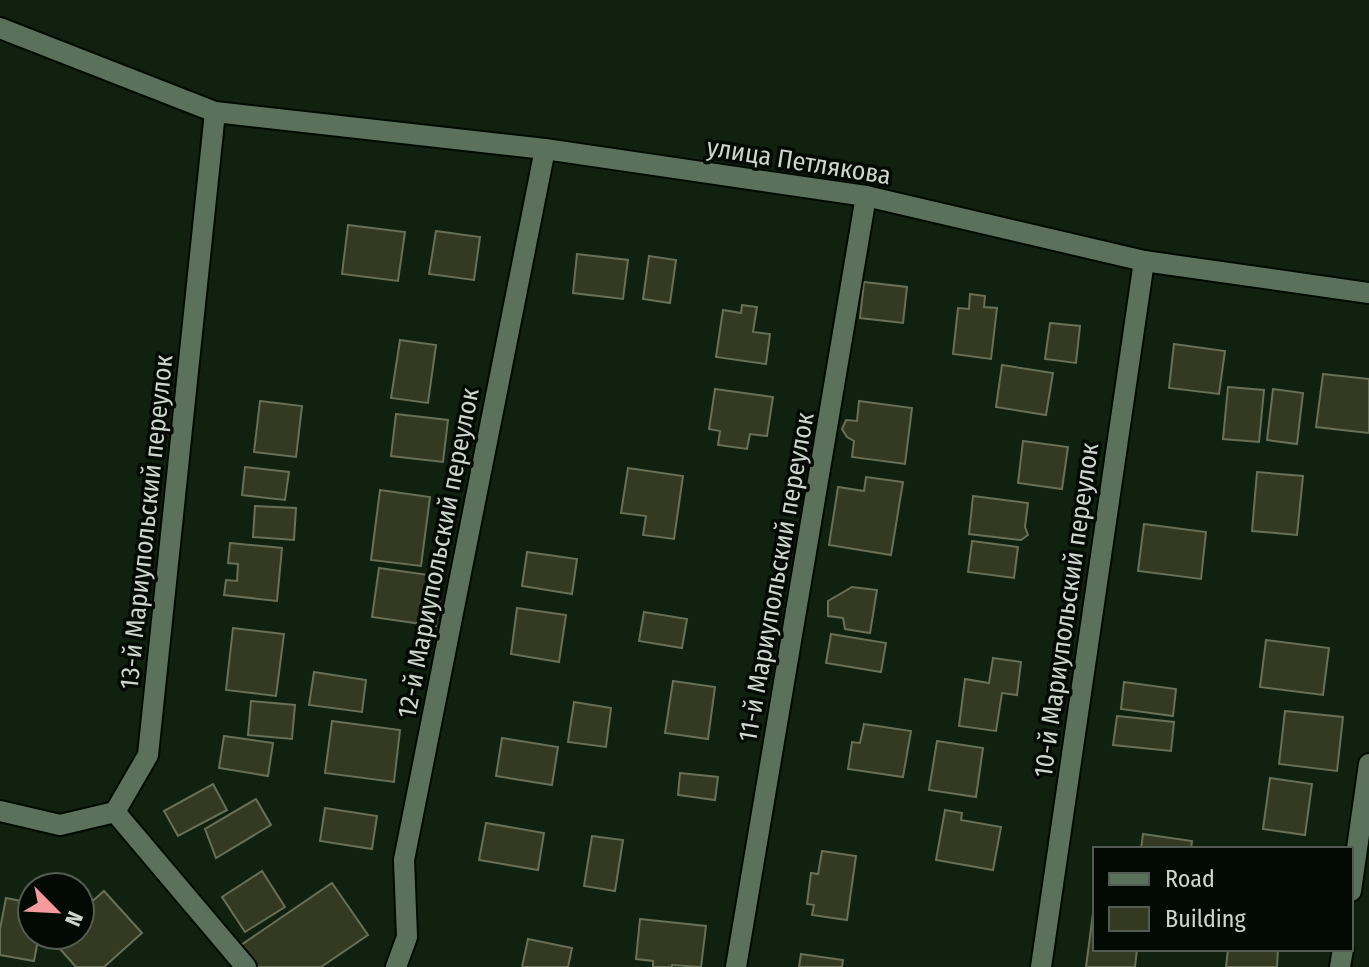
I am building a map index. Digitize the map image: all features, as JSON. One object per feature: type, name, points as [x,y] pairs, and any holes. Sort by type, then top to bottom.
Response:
[{"type":"street","name":"улица Петлякова","points":[[0,28],[215,112],[545,149],[866,196],[1144,261],[1369,293]]},
{"type":"street","name":"13-й Мариупольский переулок","points":[[115,812],[148,755],[215,112]]},
{"type":"street","name":"12-й Мариупольский переулок","points":[[396,967],[407,937],[404,860],[545,149]]},
{"type":"street","name":"11-й Мариупольский переулок","points":[[736,967],[866,196]]},
{"type":"street","name":"10-й Мариупольский переулок","points":[[1041,967],[1144,261]]},
{"type":"street","points":[[1353,877],[1369,764]]},
{"type":"street","points":[[0,811],[60,825],[115,812],[246,967]]},
{"type":"building","points":[[348,225],[405,232],[398,281],[342,274]]},
{"type":"building","points":[[436,231],[480,237],[474,280],[429,274]]},
{"type":"building","points":[[577,254],[628,260],[623,299],[573,293]]},
{"type":"building","points":[[649,256],[676,260],[670,303],[643,299]]},
{"type":"building","points":[[864,282],[907,287],[903,323],[860,318]]},
{"type":"building","points":[[970,294],[985,296],[984,307],[997,308],[991,359],[953,354],[958,308],[969,309]]},
{"type":"building","points":[[742,305],[757,307],[753,332],[770,334],[766,364],[716,357],[723,310],[741,313]]},
{"type":"building","points":[[1050,323],[1080,326],[1076,363],[1045,359]]},
{"type":"building","points":[[400,340],[436,345],[428,403],[391,398]]},
{"type":"building","points":[[1174,344],[1225,351],[1219,394],[1169,388]]},
{"type":"building","points":[[1002,365],[1053,373],[1046,415],[996,407]]},
{"type":"building","points":[[1323,374],[1369,379],[1369,433],[1316,427]]},
{"type":"building","points":[[1228,387],[1264,390],[1259,442],[1223,439]]},
{"type":"building","points":[[715,389],[773,397],[767,436],[750,434],[747,449],[718,445],[720,431],[709,429]]},
{"type":"building","points":[[1273,389],[1303,393],[1297,444],[1267,440]]},
{"type":"building","points":[[260,401],[302,406],[296,457],[254,452]]},
{"type":"building","points":[[859,401],[912,408],[905,464],[852,457],[854,441],[842,429],[846,420],[857,421]]},
{"type":"building","points":[[396,414],[448,420],[443,462],[391,456]]},
{"type":"building","points":[[1023,441],[1068,447],[1062,489],[1018,483]]},
{"type":"building","points":[[245,467],[289,472],[285,500],[242,495]]},
{"type":"building","points":[[628,468],[683,476],[674,539],[643,535],[646,516],[621,513]]},
{"type":"building","points":[[1257,472],[1303,476],[1297,535],[1252,531]]},
{"type":"building","points":[[866,477],[903,482],[891,555],[829,545],[838,487],[864,491]]},
{"type":"building","points":[[380,490],[430,497],[421,566],[371,560]]},
{"type":"building","points":[[973,496],[1028,503],[1025,527],[1028,535],[1021,540],[969,534]]},
{"type":"building","points":[[255,506],[296,508],[294,540],[253,537]]},
{"type":"building","points":[[1144,524],[1206,532],[1201,579],[1138,571]]},
{"type":"building","points":[[972,541],[1018,547],[1014,578],[968,572]]},
{"type":"building","points":[[230,543],[282,548],[277,601],[224,595],[226,580],[237,581],[238,564],[228,563]]},
{"type":"building","points":[[527,552],[577,559],[572,594],[522,586]]},
{"type":"building","points":[[379,568],[443,577],[436,626],[372,617]]},
{"type":"building","points":[[852,587],[877,590],[870,633],[845,629],[843,618],[828,616],[828,601]]},
{"type":"building","points":[[517,608],[566,615],[559,662],[511,654]]},
{"type":"building","points":[[644,612],[687,619],[682,648],[639,641]]},
{"type":"building","points":[[233,628],[284,634],[276,696],[226,690]]},
{"type":"building","points":[[831,634],[886,643],[881,672],[826,663]]},
{"type":"building","points":[[1266,640],[1329,648],[1323,695],[1260,687]]},
{"type":"building","points":[[993,658],[1021,662],[1017,695],[1002,693],[996,731],[959,726],[965,679],[989,683]]},
{"type":"building","points":[[314,672],[366,680],[362,712],[309,705]]},
{"type":"building","points":[[673,681],[715,687],[708,739],[665,733]]},
{"type":"building","points":[[1124,682],[1176,689],[1173,716],[1121,709]]},
{"type":"building","points":[[251,701],[295,705],[292,739],[248,735]]},
{"type":"building","points":[[574,702],[611,708],[606,747],[568,742]]},
{"type":"building","points":[[1285,711],[1343,717],[1337,771],[1279,764]]},
{"type":"building","points":[[1117,716],[1174,722],[1171,751],[1113,745]]},
{"type":"building","points":[[332,721],[400,730],[394,782],[325,773]]},
{"type":"building","points":[[864,724],[911,731],[903,777],[848,769],[852,742],[860,743]]},
{"type":"building","points":[[224,736],[273,743],[268,776],[219,768]]},
{"type":"building","points":[[502,738],[558,747],[552,785],[496,776]]},
{"type":"building","points":[[937,741],[983,748],[976,797],[929,790]]},
{"type":"building","points":[[680,773],[718,777],[715,800],[678,795]]},
{"type":"building","points":[[1270,778],[1312,784],[1305,835],[1263,829]]},
{"type":"building","points":[[213,784],[227,810],[178,836],[164,811]]},
{"type":"building","points":[[256,799],[271,825],[216,858],[205,829]]},
{"type":"building","points":[[325,808],[377,816],[372,849],[320,841]]},
{"type":"building","points":[[945,810],[962,813],[961,820],[1001,827],[993,870],[936,860]]},
{"type":"building","points":[[486,823],[544,833],[538,870],[479,860]]},
{"type":"building","points":[[1143,834],[1192,841],[1191,847],[1141,847]]},
{"type":"building","points":[[592,836],[623,840],[615,891],[584,886]]},
{"type":"building","points":[[822,851],[856,856],[847,920],[812,915],[814,905],[807,904],[811,873],[818,874]]},
{"type":"building","points":[[262,871],[285,907],[245,932],[222,897]]},
{"type":"building","points":[[332,883],[368,935],[321,967],[256,967],[241,945]]},
{"type":"building","points":[[104,891],[142,933],[104,967],[76,967],[62,951],[96,951],[96,898]]},
{"type":"building","points":[[6,898],[16,900],[16,951],[36,951],[34,961],[0,955],[0,929]]},
{"type":"building","points":[[1093,914],[1093,951],[1137,951],[1135,967],[1086,967]]},
{"type":"building","points":[[640,919],[706,926],[701,967],[653,967],[653,961],[636,959]]},
{"type":"building","points":[[528,939],[572,948],[568,967],[522,967]]},
{"type":"building","points":[[1228,951],[1278,951],[1277,967],[1226,967]]},
{"type":"building","points":[[801,954],[843,960],[842,967],[799,967]]}]
